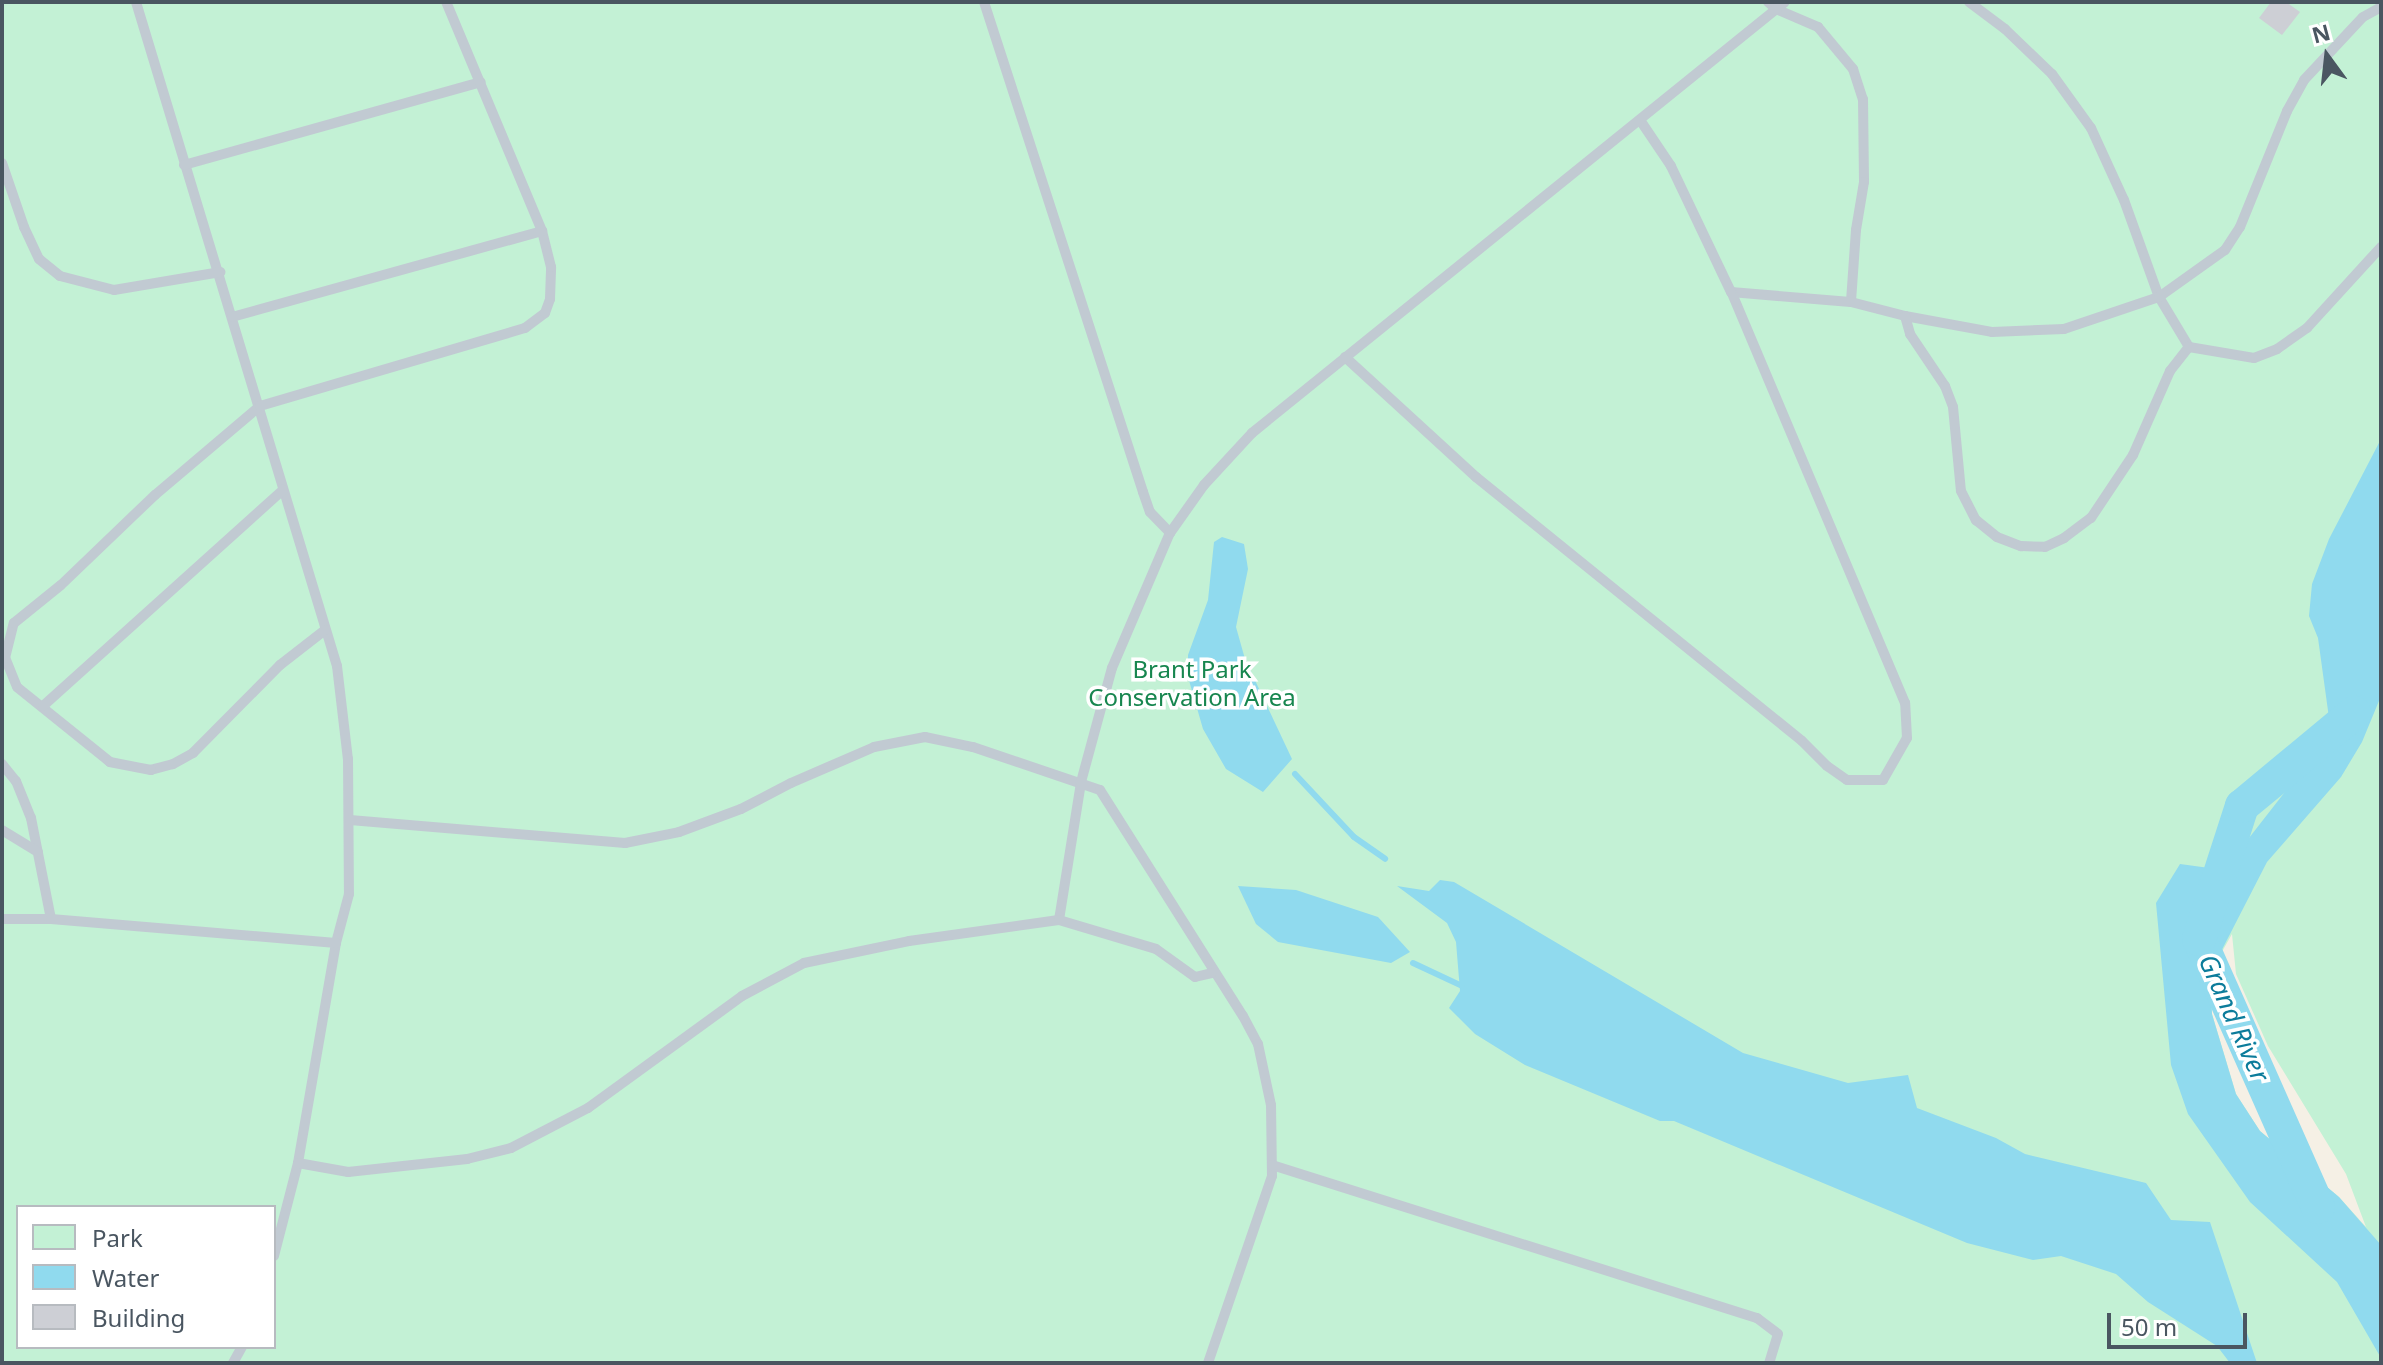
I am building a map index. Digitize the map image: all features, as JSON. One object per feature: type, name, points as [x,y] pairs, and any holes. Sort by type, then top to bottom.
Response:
[{"type":"lane","points":[[136,2],[337,666],[348,759],[349,894],[336,943],[298,1163],[276,1248]]},
{"type":"lane","points":[[325,630],[280,665],[193,753],[173,764],[151,770],[110,762],[17,687],[5,658],[14,623],[260,406],[344,383],[535,322],[545,313],[550,299],[551,267],[542,231],[446,2]]},
{"type":"lane","points":[[984,2],[1150,512],[1170,533]]},
{"type":"lane","points":[[1969,2],[2005,29],[2052,74],[2091,128],[2124,200],[2159,297],[2189,347],[2254,358],[2277,349],[2307,328],[2381,247]]},
{"type":"lane","points":[[1059,920],[1081,782],[1112,668],[1170,533],[1204,485],[1252,433],[1640,120],[1776,4],[1818,27],[1853,69],[1863,99],[1864,182],[1856,230],[1851,302]]},
{"type":"lane","points":[[1731,292],[1851,302],[1905,316],[1992,332],[2064,329],[2159,297],[2225,250],[2240,227],[2287,111],[2304,80],[2363,17],[2381,7]]},
{"type":"lane","points":[[184,165],[481,82]]},
{"type":"lane","points":[[1345,357],[1476,477],[1802,741],[1827,766],[1847,780],[1883,780],[1907,738],[1905,703],[1731,292],[1671,166],[1640,120]]},
{"type":"lane","points":[[2,163],[24,227],[39,259],[60,276],[114,290],[220,272]]},
{"type":"lane","points":[[232,317],[542,231]]},
{"type":"lane","points":[[1905,316],[1910,334],[1945,386],[1953,407],[1961,491],[1976,520],[1997,537],[2021,546],[2045,547],[2091,518],[2133,455],[2170,371],[2189,347]]},
{"type":"lane","points":[[43,706],[283,490]]},
{"type":"lane","points":[[350,820],[625,843],[703,823],[874,747],[925,737],[973,747],[1100,790],[1130,843],[1258,1044],[1271,1105],[1272,1165],[1252,1242],[1208,1363]]},
{"type":"lane","points":[[2,764],[16,781],[31,818],[51,919]]},
{"type":"lane","points":[[2,830],[38,852]]},
{"type":"lane","points":[[2,919],[51,919],[336,943]]},
{"type":"lane","points":[[298,1163],[348,1172],[467,1159],[511,1148],[588,1108],[742,996],[804,963],[909,941],[1059,920],[1081,924],[1156,949],[1195,977],[1212,973]]},
{"type":"lane","points":[[1272,1165],[1757,1318],[1778,1334],[1769,1363]]},
{"type":"green space","name":"Brant Park Conservation Area","points":[[2,2],[2381,2],[2381,1363],[2,1363]]},
{"type":"sand","points":[[2232,934],[2236,974],[2268,1046],[2346,1174],[2366,1227],[2339,1197],[2260,1131],[2236,1094],[2212,1014],[2210,973]]},
{"type":"water","points":[[2381,439],[2381,696],[2362,742],[2341,777],[2267,862],[2210,973],[2212,1014],[2236,1094],[2260,1131],[2339,1197],[2381,1245],[2381,1358],[2337,1282],[2250,1202],[2188,1114],[2171,1065],[2156,903],[2180,864],[2224,870],[2317,751],[2329,718],[2318,638],[2309,616],[2312,584],[2329,539]]},
{"type":"water","points":[[1222,537],[1244,544],[1248,569],[1236,627],[1245,659],[1292,759],[1263,792],[1226,769],[1203,729],[1188,677],[1188,655],[1208,600],[1214,542]]},
{"type":"water","points":[[1440,880],[1454,882],[1743,1053],[1848,1083],[1908,1075],[1917,1108],[1996,1138],[2025,1154],[2146,1183],[2171,1220],[2210,1222],[2257,1363],[2230,1363],[2217,1346],[2148,1302],[2116,1274],[2061,1256],[2033,1260],[1967,1243],[1674,1121],[1660,1121],[1525,1065],[1475,1034],[1449,1008],[1460,991],[1456,942],[1447,923],[1397,886],[1429,891]]},
{"type":"water","points":[[1238,886],[1296,890],[1378,917],[1410,952],[1391,963],[1278,942],[1256,924]]},
{"type":"building","points":[[2271,2],[2286,2],[2300,12],[2282,35],[2259,18]]},
{"type":"waterway","name":"Grand River","points":[[2318,1207],[2199,939],[2242,806],[2354,713]]},
{"type":"waterway","points":[[1295,774],[1354,837],[1385,859]]},
{"type":"waterway","points":[[1413,963],[1462,986]]}]
